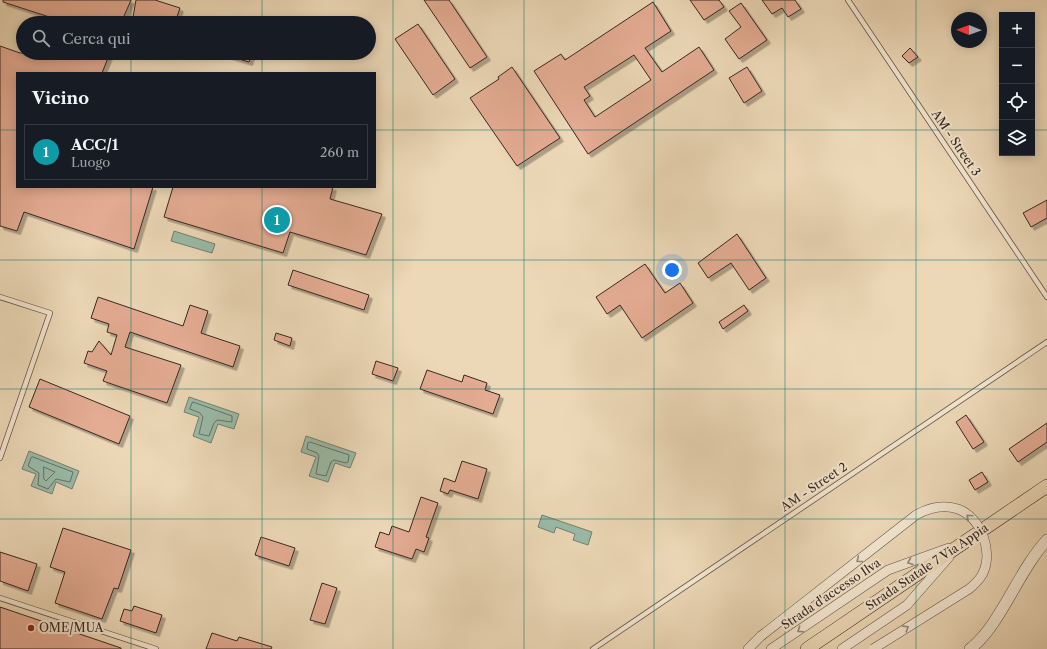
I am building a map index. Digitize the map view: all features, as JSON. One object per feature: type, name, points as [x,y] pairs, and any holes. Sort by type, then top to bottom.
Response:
[{"type":"main road","name":"Strada Statale 7 Via Appia","points":[[807,649],[1047,486]]},
{"type":"street","points":[[748,649],[761,636],[916,515],[932,507],[941,506],[951,507],[965,512],[976,523],[985,540],[987,556],[982,575],[969,589],[873,649]]},
{"type":"street","points":[[970,649],[998,615],[1031,559],[1047,540]]},
{"type":"street","name":"Strada d'accesso Ilva","points":[[771,649],[888,570],[960,544]]},
{"type":"street","points":[[842,649],[907,605],[960,544]]},
{"type":"lane","name":"AM - Street 3","points":[[848,0],[1047,298]]},
{"type":"lane","points":[[0,297],[50,313],[0,458]]},
{"type":"lane","name":"AM - Street 2","points":[[593,649],[1047,342]]},
{"type":"lane","points":[[0,598],[156,649]]},
{"type":"water","points":[[174,231],[215,244],[212,253],[171,241]]},
{"type":"water","points":[[189,397],[239,414],[234,429],[218,424],[211,443],[193,436],[199,417],[184,412]]},
{"type":"water","points":[[306,436],[356,453],[350,468],[335,463],[328,482],[309,476],[316,457],[301,452]]},
{"type":"water","points":[[29,451],[79,471],[72,489],[56,482],[52,494],[31,486],[36,474],[22,469]]},
{"type":"water","points":[[542,515],[592,532],[588,545],[573,540],[575,534],[556,527],[554,533],[538,527]]},
{"type":"building","points":[[3,0],[131,0],[124,16],[46,16],[3,2]]},
{"type":"building","points":[[136,0],[155,0],[180,8],[177,16],[133,16]]},
{"type":"building","points":[[424,0],[449,0],[487,57],[470,68]]},
{"type":"building","points":[[690,0],[719,0],[724,7],[704,20]]},
{"type":"building","points":[[762,0],[795,0],[801,9],[788,17],[782,8],[772,14]]},
{"type":"building","points":[[653,2],[671,31],[645,48],[662,72],[699,47],[714,70],[588,154],[534,71],[561,54],[565,60]],"holes":[[[634,55],[651,80],[595,117],[584,100],[590,96],[584,87]]]},
{"type":"building","points":[[741,3],[767,40],[739,59],[725,39],[741,27],[729,11]]},
{"type":"building","points":[[418,24],[455,79],[433,95],[395,39]]},
{"type":"building","points":[[0,46],[16,52],[16,60],[107,60],[102,72],[16,72],[16,188],[153,188],[134,249],[24,212],[17,231],[0,226]]},
{"type":"building","points":[[910,48],[918,57],[909,63],[902,56]]},
{"type":"building","points":[[512,67],[560,138],[517,166],[470,98],[499,79],[498,77]]},
{"type":"building","points":[[747,67],[762,91],[744,103],[729,78]]},
{"type":"building","points":[[173,188],[333,188],[330,199],[382,214],[366,255],[290,232],[283,253],[164,217]]},
{"type":"building","points":[[1047,200],[1047,218],[1031,227],[1023,213]]},
{"type":"building","points":[[737,234],[766,278],[749,290],[731,263],[708,278],[698,263]]},
{"type":"building","points":[[645,264],[665,293],[680,283],[693,303],[642,338],[620,305],[607,314],[596,297]]},
{"type":"building","points":[[293,270],[369,295],[364,310],[288,285]]},
{"type":"building","points":[[98,297],[183,326],[190,305],[208,311],[201,333],[240,346],[233,367],[130,332],[125,347],[181,365],[167,403],[103,381],[107,371],[84,363],[88,351],[92,352],[99,341],[111,355],[117,335],[107,332],[109,324],[91,318]]},
{"type":"building","points":[[744,305],[748,311],[723,329],[719,322]]},
{"type":"building","points":[[276,333],[292,338],[290,346],[274,340]]},
{"type":"building","points":[[376,361],[398,368],[393,381],[372,374]]},
{"type":"building","points":[[427,370],[462,382],[464,375],[487,383],[485,390],[500,395],[493,414],[420,389]]},
{"type":"building","points":[[40,379],[130,416],[119,444],[29,407]]},
{"type":"building","points":[[966,415],[984,442],[973,449],[956,422]]},
{"type":"building","points":[[1047,423],[1047,442],[1018,462],[1009,449]]},
{"type":"building","points":[[462,461],[487,469],[478,499],[450,490],[448,494],[440,491],[444,478],[455,482]]},
{"type":"building","points":[[982,472],[988,482],[975,490],[969,480]]},
{"type":"building","points":[[421,497],[438,503],[426,537],[429,538],[424,552],[416,549],[412,559],[375,547],[380,532],[389,535],[392,526],[409,532]]},
{"type":"building","points":[[63,528],[131,550],[118,589],[114,588],[102,619],[55,603],[65,572],[50,567]]},
{"type":"building","points":[[261,537],[295,548],[289,566],[255,555]]},
{"type":"building","points":[[0,552],[37,564],[28,591],[0,581]]},
{"type":"building","points":[[322,583],[337,588],[325,624],[310,620]]},
{"type":"building","points":[[134,606],[162,615],[156,633],[120,621],[124,609],[132,611]]},
{"type":"building","name":"OME/MUA","points":[[0,607],[121,648],[121,649],[0,649]]},
{"type":"building","points":[[212,633],[237,641],[239,637],[272,647],[271,649],[206,649]]},
{"type":"place","name":"ACC/1","points":[[277,220]]},
{"type":"place","name":"OME/MUA","points":[[31,628]]}]
